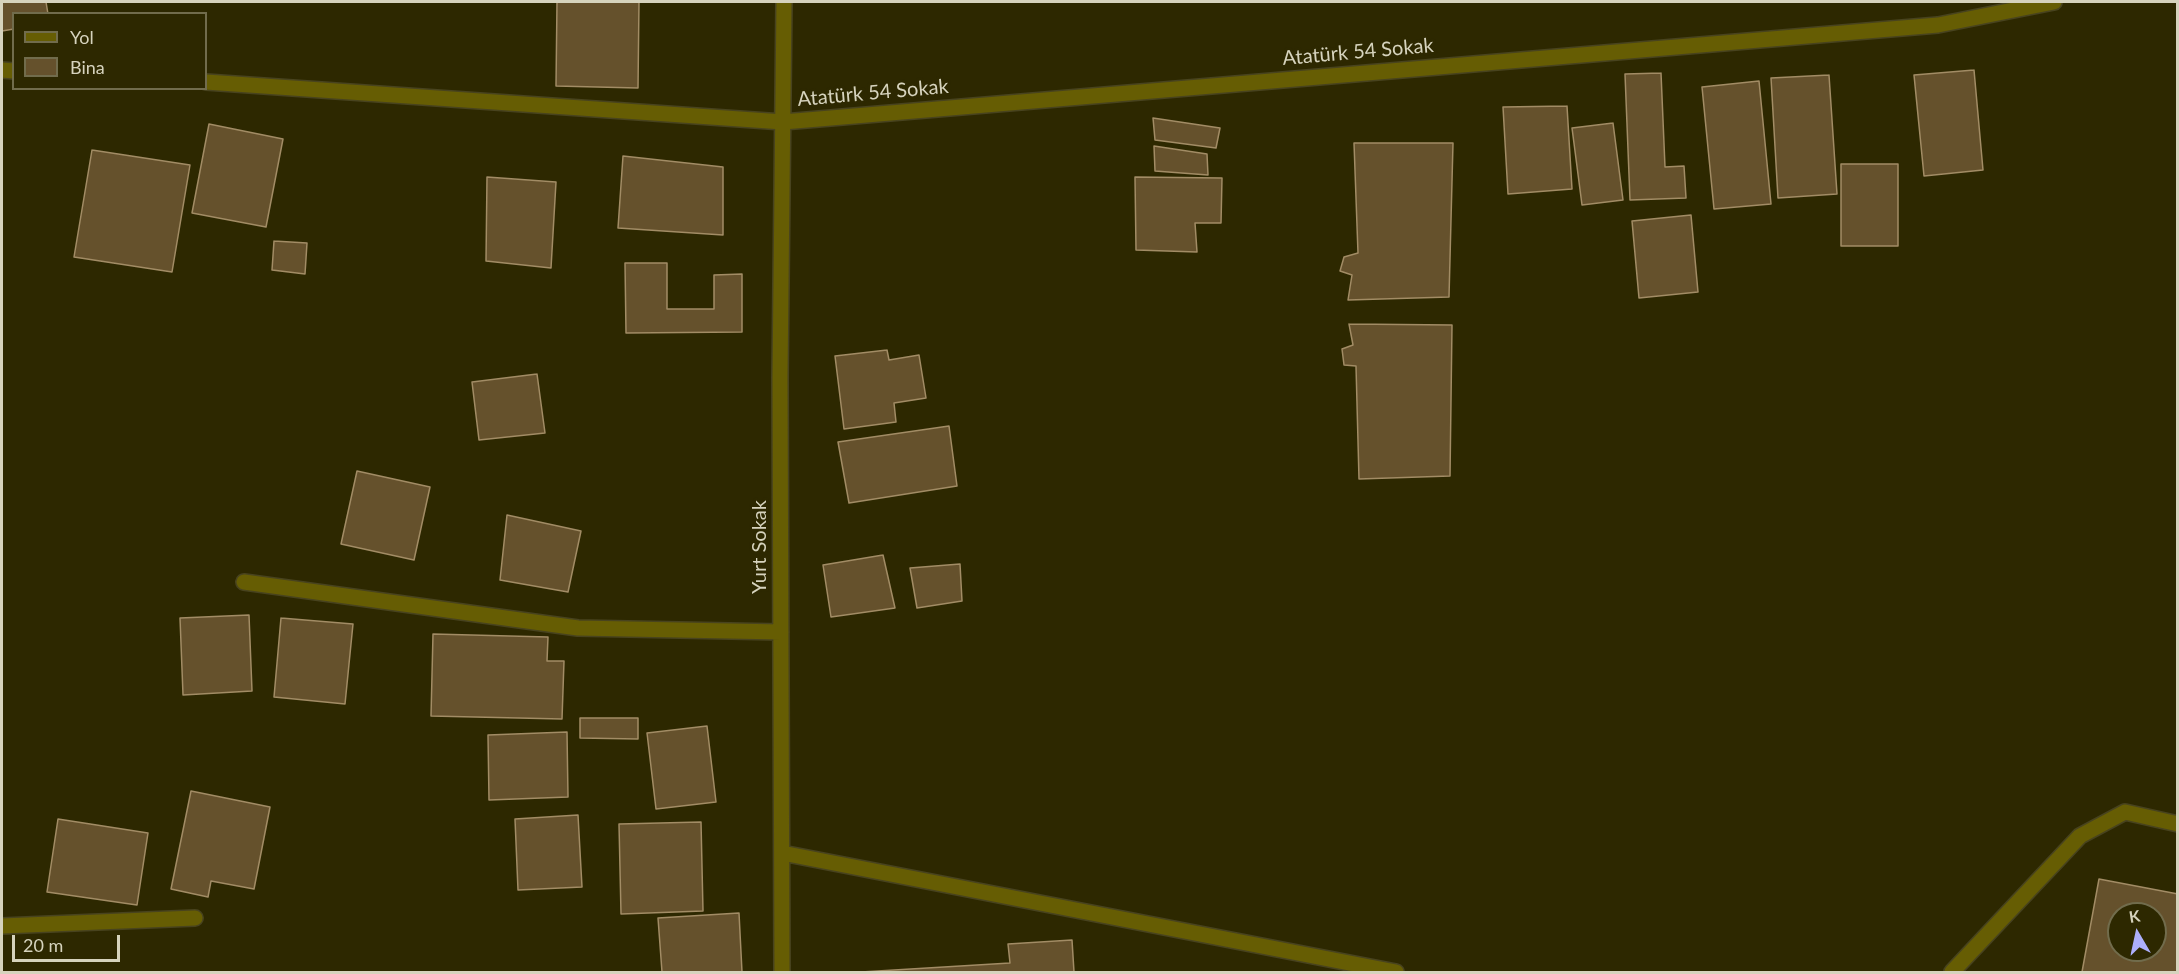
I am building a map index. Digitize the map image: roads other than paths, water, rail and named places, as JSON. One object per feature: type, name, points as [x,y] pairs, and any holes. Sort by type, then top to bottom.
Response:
[{"type":"street","name":"Atatürk 54 Sokak","points":[[783,2],[783,122],[1938,25],[2054,2]]},
{"type":"street","points":[[207,82],[783,122]]},
{"type":"street","name":"Yurt Sokak","points":[[782,972],[780,378],[783,122]]},
{"type":"street","points":[[244,582],[578,628],[781,632]]},
{"type":"street","points":[[1952,972],[2080,837],[2125,812],[2178,824]]},
{"type":"street","points":[[782,853],[1396,972]]},
{"type":"street","points":[[2,926],[195,918]]}]
